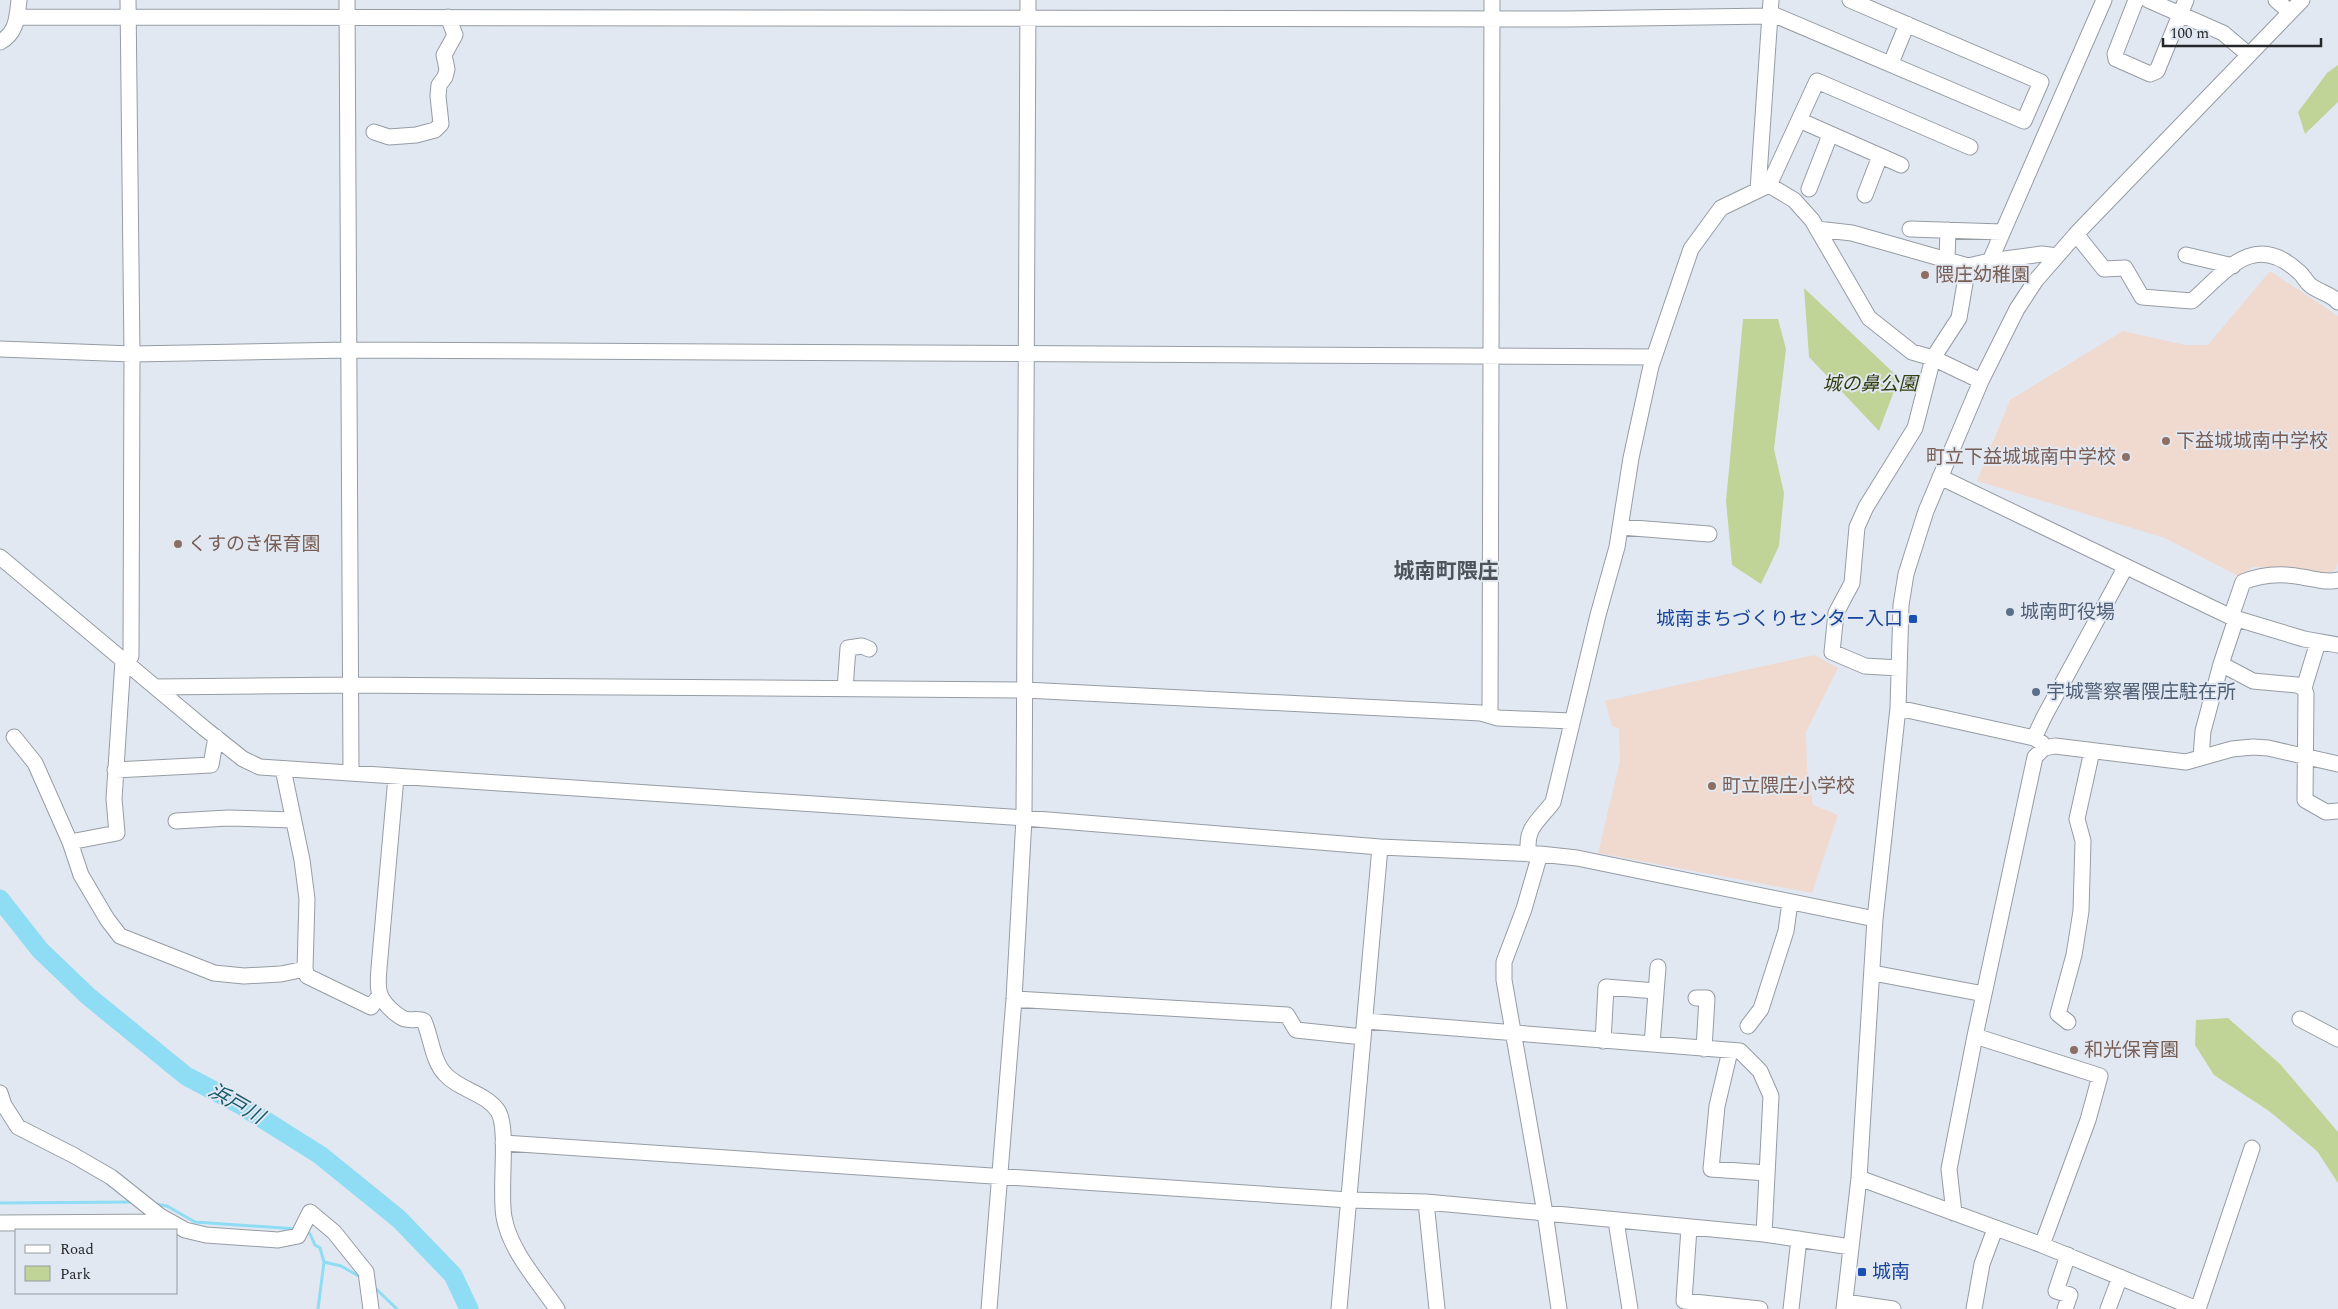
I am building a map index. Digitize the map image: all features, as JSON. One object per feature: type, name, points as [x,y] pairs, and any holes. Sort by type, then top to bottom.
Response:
[{"type":"street","points":[[0,42],[10,36],[16,26],[19,0]]},
{"type":"street","points":[[123,660],[131,656],[132,354],[128,0]]},
{"type":"street","points":[[347,0],[351,773]]},
{"type":"street","points":[[989,1309],[998,1176],[1014,999],[1024,818],[1028,0]]},
{"type":"street","points":[[1490,714],[1492,0]]},
{"type":"street","points":[[17,17],[1492,19],[1770,10],[2024,121],[2041,82],[1850,0]]},
{"type":"street","points":[[1990,261],[2104,0]]},
{"type":"street","points":[[2136,0],[2115,54],[2116,59],[2150,74],[2157,71],[2186,0]]},
{"type":"street","points":[[2148,0],[2223,33],[2249,54]]},
{"type":"street","points":[[2276,0],[2290,12]]},
{"type":"street","points":[[1893,1309],[1844,1305],[1859,1178],[1875,919],[1898,708],[1901,605],[1906,574],[1926,511],[1980,381],[2017,309],[2036,280],[2076,234],[2302,0]]},
{"type":"street","points":[[1763,188],[1770,10]]},
{"type":"street","points":[[374,132],[390,137],[416,135],[434,130],[441,124],[438,96],[439,85],[447,69],[444,55],[455,35],[448,17]]},
{"type":"street","points":[[1891,63],[1907,24]]},
{"type":"street","points":[[1559,1309],[1545,1213],[1504,980],[1504,962],[1524,909],[1534,854],[1527,836],[1553,802],[1571,721],[1617,547],[1631,458],[1654,357],[1691,249],[1721,208],[1763,188],[1799,120],[1817,81],[1970,147]]},
{"type":"street","points":[[1799,120],[1901,165]]},
{"type":"street","points":[[1809,189],[1830,135]]},
{"type":"street","points":[[1866,195],[1880,156]]},
{"type":"street","points":[[1763,188],[1794,200],[1817,229],[1869,318],[1912,352],[1933,358],[1980,381]]},
{"type":"street","points":[[1910,228],[2002,232]]},
{"type":"street","points":[[1817,229],[1852,233],[1968,266],[2042,254],[2057,256]]},
{"type":"street","points":[[1947,260],[1948,230]]},
{"type":"street","points":[[2076,234],[2104,269],[2125,268],[2139,293],[2145,298],[2192,301],[2243,258],[2258,252],[2279,258],[2299,272],[2310,285],[2333,296],[2338,302]]},
{"type":"street","points":[[2186,255],[2233,266]]},
{"type":"street","points":[[1899,668],[1865,666],[1832,652],[1836,613],[1852,583],[1857,527],[1866,507],[1915,428],[1933,358],[1959,318],[1968,266]]},
{"type":"street","points":[[0,349],[132,354],[349,350],[1654,357]]},
{"type":"street","points":[[1940,477],[2033,520],[2125,568],[2234,618],[2318,642],[2338,645]]},
{"type":"street","points":[[1620,526],[1709,534]]},
{"type":"street","points":[[0,557],[243,759],[260,767],[1024,818],[1380,847],[1534,854],[1577,858],[1875,919]]},
{"type":"street","points":[[1954,1213],[1949,1169],[1975,1036],[2044,717],[2125,568]]},
{"type":"street","points":[[2201,757],[2203,731],[2243,582],[2254,577],[2289,574],[2328,582],[2338,580]]},
{"type":"street","points":[[2318,642],[2304,688],[2306,694],[2305,800],[2326,812],[2338,811]]},
{"type":"street","points":[[846,689],[848,648],[862,646],[869,649]]},
{"type":"street","points":[[70,842],[116,833],[115,770],[123,660]]},
{"type":"street","points":[[2221,664],[2253,680],[2297,685],[2304,688]]},
{"type":"street","points":[[155,687],[350,685],[1025,690],[1490,714],[1498,718],[1571,721]]},
{"type":"street","points":[[1898,708],[2039,743],[2092,751],[2186,762],[2232,749],[2268,748],[2338,764]]},
{"type":"street","points":[[14,737],[35,763],[70,842],[81,875],[120,936],[214,973],[244,976],[281,974],[305,969]]},
{"type":"street","points":[[115,770],[211,765],[216,737]]},
{"type":"street","points":[[2068,1022],[2058,1014],[2074,955],[2080,911],[2083,841],[2077,819],[2092,751]]},
{"type":"street","points":[[282,769],[302,860],[308,910],[305,969],[307,976],[314,981],[371,1006],[379,996]]},
{"type":"street","points":[[396,777],[377,987],[379,996],[386,1005],[404,1019],[421,1019],[424,1021],[445,1074],[486,1100],[498,1111],[504,1128],[504,1216],[508,1234],[557,1309]]},
{"type":"street","points":[[176,821],[228,818],[293,820]]},
{"type":"street","points":[[1339,1309],[1380,847]]},
{"type":"street","points":[[1748,1026],[1761,1009],[1786,931],[1790,902]]},
{"type":"street","points":[[1652,1044],[1658,967]]},
{"type":"street","points":[[1873,974],[1984,994]]},
{"type":"street","points":[[1603,1040],[1606,987],[1656,990]]},
{"type":"street","points":[[1696,998],[1707,998],[1704,1049]]},
{"type":"street","points":[[1014,999],[1287,1015],[1296,1030],[1364,1037]]},
{"type":"street","points":[[2300,1019],[2338,1039]]},
{"type":"street","points":[[1366,1021],[1740,1052],[1760,1071],[1771,1096],[1764,1234]]},
{"type":"street","points":[[1975,1036],[2100,1076],[2088,1120],[2042,1244]]},
{"type":"street","points":[[1730,1051],[1717,1106],[1712,1169],[1767,1173]]},
{"type":"street","points":[[0,1093],[4,1105],[18,1127],[74,1155],[111,1177],[160,1216],[185,1230],[206,1235],[278,1240],[298,1236],[310,1212],[334,1232],[366,1272],[371,1309]]},
{"type":"street","points":[[503,1143],[1349,1200],[1426,1202],[1764,1234],[1851,1247]]},
{"type":"street","points":[[1859,1178],[1995,1229],[2042,1244],[2197,1309],[2252,1148]]},
{"type":"street","points":[[1426,1202],[1437,1309]]},
{"type":"street","points":[[1616,1220],[1630,1309]]},
{"type":"street","points":[[0,1223],[171,1222]]},
{"type":"street","points":[[1689,1228],[1684,1302],[1760,1309]]},
{"type":"street","points":[[1974,1309],[1982,1264],[1995,1229]]},
{"type":"street","points":[[1791,1309],[1798,1239]]},
{"type":"street","points":[[2065,1309],[2070,1295],[2056,1291],[2068,1255]]},
{"type":"street","points":[[2108,1309],[2120,1277]]},
{"type":"shaded area","name":"下益城城南中学校","points":[[2270,271],[2338,316],[2338,560],[2336,569],[2328,574],[2301,569],[2253,567],[2238,576],[2165,538],[1977,481],[2010,400],[2123,331],[2185,345],[2208,345]]},
{"type":"shaded area","name":"町立隈庄小学校","points":[[1814,655],[1838,668],[1806,732],[1807,768],[1813,805],[1838,815],[1812,893],[1598,853],[1620,761],[1619,729],[1612,726],[1605,701]]},
{"type":"green space","points":[[2338,65],[2338,102],[2305,134],[2298,112],[2327,73]]},
{"type":"green space","name":"城の鼻公園","points":[[1804,288],[1899,378],[1879,431],[1809,357]]},
{"type":"green space","points":[[1743,319],[1778,319],[1786,349],[1774,449],[1784,493],[1779,546],[1761,584],[1732,565],[1726,501]]},
{"type":"green space","points":[[2228,1018],[2280,1064],[2338,1132],[2338,1183],[2317,1151],[2269,1111],[2214,1075],[2195,1045],[2196,1020]]},
{"type":"waterway","name":"浜戸川","points":[[0,899],[40,950],[88,996],[186,1076],[239,1104],[320,1155],[399,1219],[453,1275],[469,1309]]},
{"type":"waterway","points":[[0,1203],[134,1202]]},
{"type":"waterway","points":[[155,1204],[167,1206],[195,1222],[297,1229]]},
{"type":"waterway","points":[[305,1231],[310,1234],[315,1245],[320,1248],[324,1262],[318,1309]]},
{"type":"waterway","points":[[324,1262],[341,1266],[362,1278]]},
{"type":"waterway","points":[[373,1286],[397,1309]]},
{"type":"place","name":"隈庄幼稚園","points":[[1925,275]]},
{"type":"place","name":"下益城城南中学校","points":[[2166,441]]},
{"type":"place","name":"町立下益城城南中学校","points":[[2126,457]]},
{"type":"place","name":"くすのき保育園","points":[[178,544]]},
{"type":"place","name":"城南町役場","points":[[2010,612]]},
{"type":"place","name":"城南まちづくりセンター入口","points":[[1913,619]]},
{"type":"place","name":"宇城警察署隈庄駐在所","points":[[2036,692]]},
{"type":"place","name":"町立隈庄小学校","points":[[1712,786]]},
{"type":"place","name":"和光保育園","points":[[2074,1050]]},
{"type":"place","name":"城南","points":[[1862,1272]]},
{"type":"district","name":"城南町隈庄","points":[[1446,572]]}]
